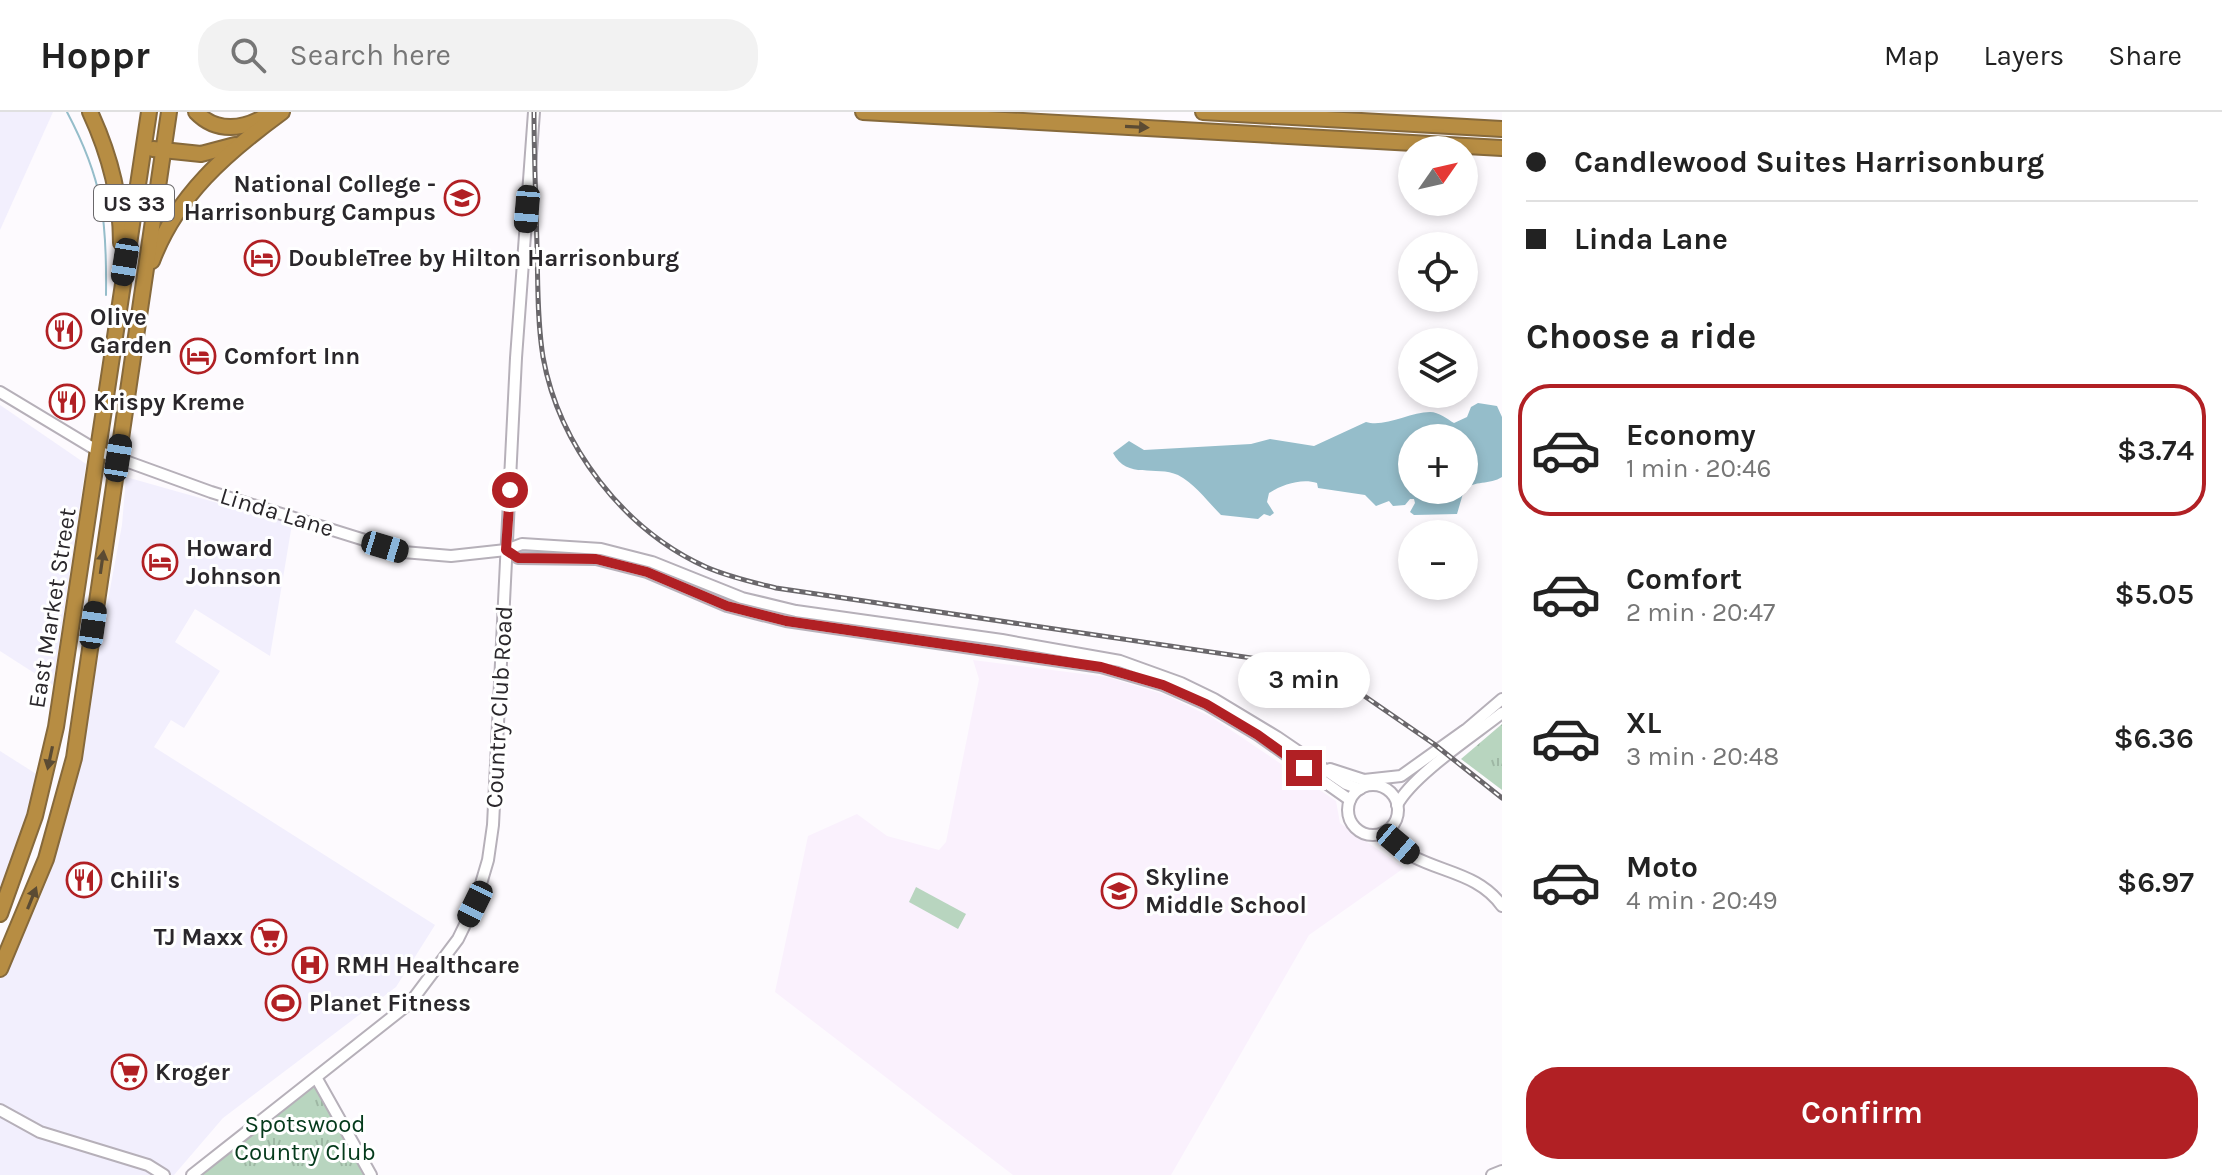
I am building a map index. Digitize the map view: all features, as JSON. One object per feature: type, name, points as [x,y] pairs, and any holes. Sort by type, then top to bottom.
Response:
[{"type":"highway","points":[[90,112],[105,149],[118,199],[120,294]]},
{"type":"highway","name":"East Market Street","points":[[0,914],[35,816],[66,669],[149,112]]},
{"type":"highway","name":"East Market Street","points":[[0,969],[35,891],[52,843],[69,778],[169,112]]},
{"type":"highway","points":[[196,112],[217,126],[238,127],[252,124],[270,112]]},
{"type":"highway","points":[[145,276],[166,227],[203,177],[282,112]]},
{"type":"highway","points":[[863,112],[1502,148]]},
{"type":"highway","points":[[1203,112],[1502,129]]},
{"type":"highway","points":[[143,147],[201,154],[243,143]]},
{"type":"highway","points":[[73,621],[78,632],[76,660],[87,670]]},
{"type":"highway","points":[[66,669],[78,681],[79,721]]},
{"type":"street","name":"Country Club Road","points":[[192,1175],[410,1003],[458,939],[475,904],[488,860],[493,825],[516,358],[534,112]]},
{"type":"street","name":"Linda Lane","points":[[0,392],[98,451],[211,492],[403,552],[440,557],[506,550],[522,544],[601,549],[652,562],[742,598],[796,611],[1002,640],[1120,661],[1181,683],[1214,699],[1346,784],[1360,789]]},
{"type":"street","name":"Linda Lane","points":[[506,550],[518,558],[596,559],[647,572],[727,606],[786,621],[1101,667],[1163,685],[1206,704],[1258,735],[1350,800]]},
{"type":"street","points":[[1387,790],[1401,783],[1502,699]]},
{"type":"street","points":[[1397,805],[1387,790],[1377,786],[1360,789],[1350,800],[1349,817],[1359,831],[1372,835],[1387,830],[1396,820],[1397,805],[1402,796],[1502,713]]},
{"type":"street","points":[[1318,766],[1364,780],[1401,776],[1464,731]]},
{"type":"street","points":[[1387,830],[1412,856],[1476,881],[1491,892],[1502,906]]},
{"type":"street","points":[[317,1079],[371,1175]]},
{"type":"street","points":[[0,1110],[34,1129],[148,1165],[164,1175]]},
{"type":"street","points":[[1492,1175],[1502,1171]]},
{"type":"shaded area","points":[[0,112],[53,112],[0,230]]},
{"type":"shaded area","points":[[0,405],[86,464],[53,685],[0,651]]},
{"type":"shaded area","points":[[126,477],[292,524],[270,656],[195,609],[175,642],[220,671],[184,728],[171,720],[154,747],[435,925],[396,987],[223,1118],[174,1175],[0,1175],[0,979],[16,953],[46,883],[70,803],[122,525]]},
{"type":"shaded area","points":[[973,660],[1107,677],[1166,695],[1213,718],[1336,801],[1340,823],[1404,868],[1309,935],[1171,1175],[1013,1175],[775,992],[808,836],[857,814],[887,836],[939,850],[946,842],[979,679]]},
{"type":"shaded area","points":[[0,751],[41,777],[0,895]]},
{"type":"green space","points":[[1502,724],[1502,790],[1461,759]]},
{"type":"green space","points":[[916,887],[966,914],[958,929],[909,902]]},
{"type":"green space","name":"Spotswood Country Club","points":[[318,1083],[366,1175],[199,1175]]},
{"type":"water","points":[[1478,403],[1497,406],[1502,417],[1502,477],[1478,484],[1478,424],[1398,424],[1398,504],[1405,505],[1393,506],[1389,501],[1376,506],[1365,495],[1318,488],[1317,483],[1298,482],[1269,493],[1267,502],[1274,513],[1270,516],[1264,514],[1258,519],[1221,515],[1196,488],[1178,475],[1134,469],[1119,461],[1113,453],[1129,441],[1144,450],[1251,444],[1270,439],[1314,446],[1366,422],[1381,423],[1414,414],[1440,414],[1454,423],[1467,417],[1471,408],[1478,408]]},
{"type":"water","points":[[1414,504],[1460,504],[1457,514],[1414,515],[1410,512]]},
{"type":"waterway","points":[[67,112],[88,159],[100,200],[104,222],[106,295]]},
{"type":"railway","points":[[534,112],[539,315],[543,357],[551,390],[580,453],[600,482],[648,531],[676,551],[715,571],[776,588],[1279,662],[1360,693],[1434,744],[1502,798]]},
{"type":"place","name":"National College - Harrisonburg Campus","points":[[462,198]]},
{"type":"place","name":"DoubleTree by Hilton Harrisonburg","points":[[262,258]]},
{"type":"place","name":"Olive Garden","points":[[64,331]]},
{"type":"place","name":"Comfort Inn","points":[[198,356]]},
{"type":"place","name":"Krispy Kreme","points":[[67,402]]},
{"type":"place","name":"Howard Johnson","points":[[160,562]]},
{"type":"place","name":"Chili's","points":[[84,880]]},
{"type":"place","name":"Skyline Middle School","points":[[1119,891]]},
{"type":"place","name":"TJ Maxx","points":[[269,937]]},
{"type":"place","name":"RMH Healthcare","points":[[310,965]]},
{"type":"place","name":"Planet Fitness","points":[[283,1003]]},
{"type":"place","name":"Kroger","points":[[129,1072]]},
{"type":"route","points":[[510,490],[506,550],[518,558],[596,559],[647,572],[727,606],[786,621],[1101,667],[1163,685],[1206,704],[1258,735],[1304,768]]}]
